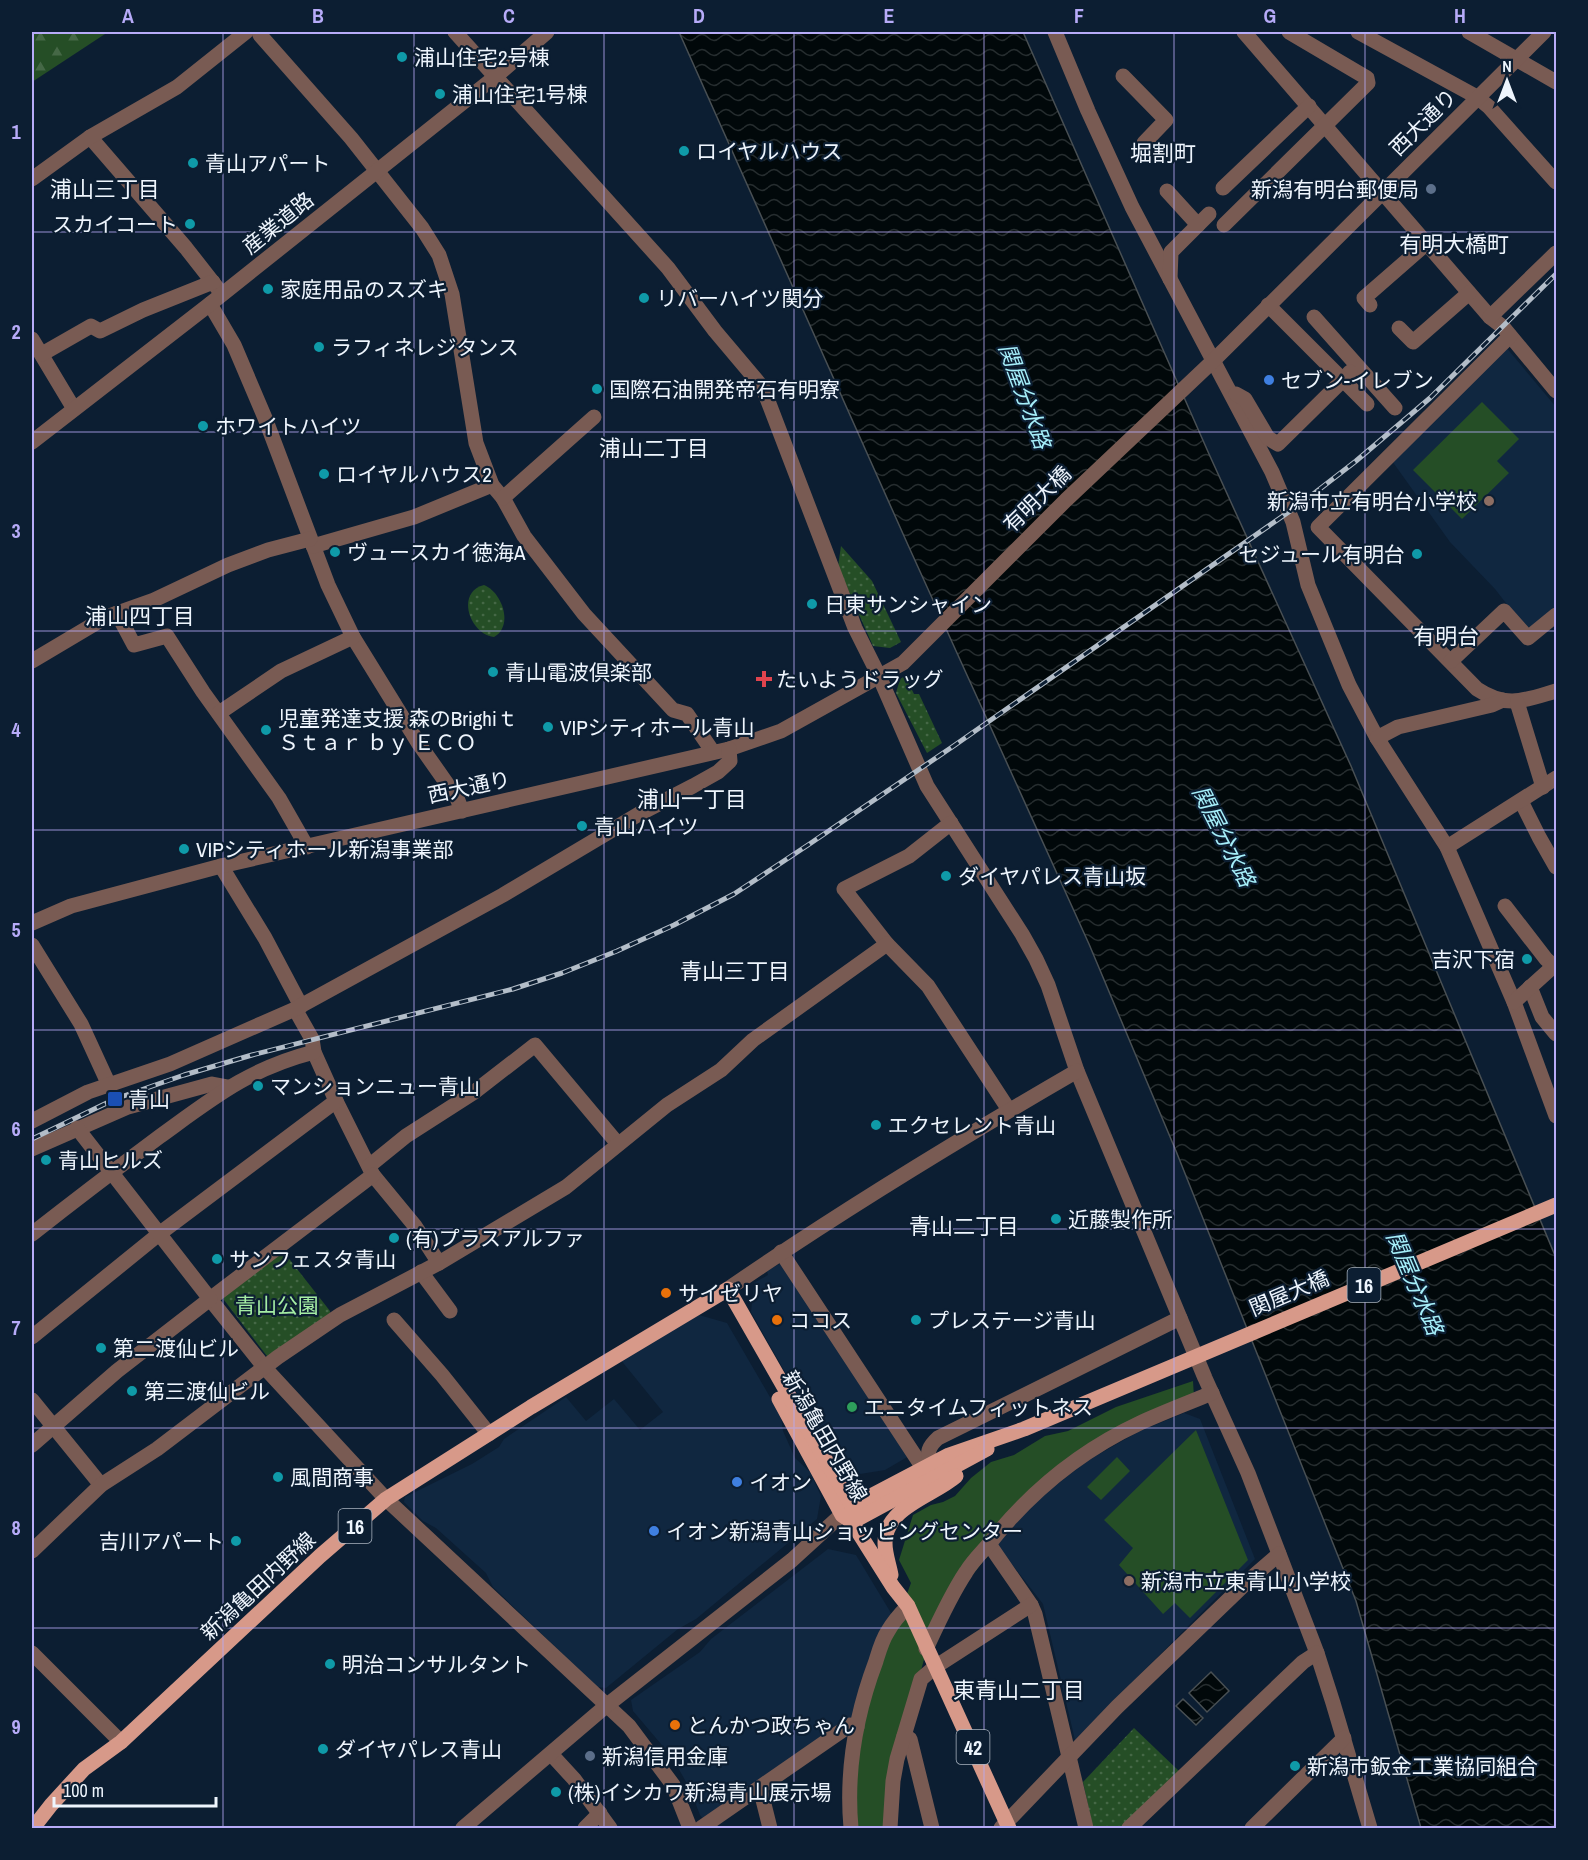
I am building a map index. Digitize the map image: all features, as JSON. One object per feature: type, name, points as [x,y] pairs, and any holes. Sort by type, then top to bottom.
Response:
[{"type":"main road","name":"関屋大橋","points":[[1171,1365],[1557,1205]]},
{"type":"main road","name":"新潟亀田内野線","points":[[33,1828],[84,1768],[121,1742],[320,1556],[386,1499],[724,1291],[848,1514]]},
{"type":"main road","name":"新潟亀田内野線","points":[[848,1514],[949,1455],[1024,1429],[1171,1365]]},
{"type":"main road","name":"新潟亀田内野線","points":[[848,1514],[985,1450],[1024,1429]]},
{"type":"main road","points":[[894,1587],[886,1554],[887,1528],[893,1519],[904,1510],[953,1479],[985,1450]]},
{"type":"main road","name":"42","points":[[848,1514],[908,1606],[1006,1827]]},
{"type":"street","points":[[32,179],[90,137],[177,87],[246,32]]},
{"type":"street","points":[[259,32],[351,138],[422,228],[439,255],[452,294],[476,443],[492,485],[503,498],[524,536],[584,614],[674,710],[687,714],[713,752]]},
{"type":"street","points":[[455,32],[668,268],[715,331],[763,388],[855,628],[879,676],[927,786],[1036,958],[1048,985],[1077,1071],[1180,1318],[1248,1473],[1317,1653],[1369,1828]]},
{"type":"street","name":"産業道路","points":[[32,442],[215,293],[495,77],[547,32]]},
{"type":"street","points":[[1055,32],[1132,207],[1170,279],[1208,365],[1230,390],[1272,471],[1293,522],[1308,585],[1348,685],[1377,738],[1447,847],[1514,1002],[1557,1116]]},
{"type":"street","points":[[1244,32],[1469,293],[1490,317],[1503,327],[1557,391]]},
{"type":"street","points":[[1224,225],[1368,83],[1367,78],[1289,32]]},
{"type":"street","points":[[1358,32],[1477,97],[1489,107],[1557,182]]},
{"type":"street","points":[[1469,32],[1557,82]]},
{"type":"street","name":"西大通り","points":[[1208,365],[1544,32]]},
{"type":"street","points":[[1123,76],[1166,120],[1144,142]]},
{"type":"street","points":[[1222,188],[1309,106]]},
{"type":"street","points":[[90,137],[186,248],[215,293],[328,585],[353,637],[418,744],[457,798],[462,811]]},
{"type":"street","points":[[1167,191],[1204,220],[1171,252],[1170,279]]},
{"type":"street","points":[[1370,305],[1364,298],[1426,243]]},
{"type":"street","points":[[1490,317],[1557,253]]},
{"type":"street","points":[[42,354],[91,326],[100,331],[143,310],[215,293]]},
{"type":"street","points":[[1399,328],[1413,342],[1469,293]]},
{"type":"street","points":[[1268,305],[1366,405]]},
{"type":"street","points":[[1314,317],[1395,408]]},
{"type":"street","points":[[1510,336],[1318,527],[1477,689],[1488,696],[1510,701]]},
{"type":"street","points":[[32,339],[53,378],[74,409]]},
{"type":"street","name":"有明大橋","points":[[903,663],[961,602],[1208,365]]},
{"type":"street","points":[[1230,390],[1245,399],[1268,438],[1278,444],[1357,365]]},
{"type":"street","points":[[503,498],[594,417]]},
{"type":"street","points":[[32,661],[106,617],[154,600],[228,565],[268,550],[414,517],[492,485]]},
{"type":"street","points":[[1451,661],[1504,611],[1528,638],[1557,615]]},
{"type":"street","points":[[117,614],[134,645],[167,636],[279,798],[307,847]]},
{"type":"street","points":[[219,713],[281,670],[353,637]]},
{"type":"street","name":"西大通り","points":[[32,923],[71,906],[221,866],[729,749],[781,731],[903,663]]},
{"type":"street","points":[[1377,738],[1398,727],[1557,692]]},
{"type":"street","points":[[1510,701],[1543,787]]},
{"type":"street","points":[[32,1121],[88,1092],[170,1064],[298,1008],[472,912],[639,814],[718,772],[730,761],[729,749]]},
{"type":"street","points":[[1447,847],[1557,778]]},
{"type":"street","points":[[1521,801],[1557,867]]},
{"type":"street","points":[[951,823],[909,856],[844,889],[887,944],[928,986],[1009,1110]]},
{"type":"street","points":[[221,866],[265,938],[312,1039],[314,1052],[336,1101],[371,1170],[415,1226],[440,1263]]},
{"type":"street","points":[[1505,906],[1546,959],[1556,966],[1514,1002]]},
{"type":"street","points":[[32,1551],[101,1485],[158,1449],[265,1368],[340,1316],[440,1263],[566,1187],[667,1105],[721,1070],[753,1040],[887,944]]},
{"type":"street","points":[[32,945],[81,1024],[109,1085]]},
{"type":"street","points":[[1530,987],[1542,1017],[1557,1034]]},
{"type":"street","points":[[32,1445],[117,1371],[371,1170],[405,1136],[473,1093],[535,1044],[618,1144]]},
{"type":"street","points":[[32,1234],[228,1087],[272,1065],[314,1052]]},
{"type":"street","points":[[724,1291],[781,1252],[1009,1110],[1077,1071]]},
{"type":"street","points":[[32,1149],[128,1107],[212,1083],[228,1087]]},
{"type":"street","points":[[32,1337],[159,1234],[336,1101]]},
{"type":"street","points":[[77,1128],[265,1368],[386,1499],[629,1726],[673,1785],[690,1828]]},
{"type":"street","points":[[781,1252],[927,1466]]},
{"type":"street","points":[[421,1272],[450,1311]]},
{"type":"street","points":[[927,1466],[929,1447],[938,1438],[1180,1318]]},
{"type":"street","points":[[394,1320],[489,1434]]},
{"type":"street","points":[[926,1649],[951,1596],[967,1570],[1006,1521],[1030,1497],[1082,1456],[1141,1423],[1212,1393]]},
{"type":"street","points":[[32,1400],[101,1485]]},
{"type":"street","points":[[463,1828],[606,1706],[848,1514]]},
{"type":"street","points":[[989,1544],[1031,1605],[1086,1828]]},
{"type":"street","points":[[1006,1827],[1133,1691],[1279,1554]]},
{"type":"street","points":[[890,1828],[893,1781],[921,1679],[935,1667],[1031,1605]]},
{"type":"street","points":[[851,1828],[849,1805],[856,1727],[869,1679],[886,1633],[908,1606]]},
{"type":"street","points":[[32,1653],[121,1742]]},
{"type":"street","points":[[1129,1828],[1286,1678],[1317,1653]]},
{"type":"street","points":[[701,1828],[850,1725],[856,1727]]},
{"type":"street","points":[[904,1736],[910,1739],[932,1828]]},
{"type":"street","points":[[1252,1828],[1344,1738]]},
{"type":"street","points":[[551,1754],[574,1779],[610,1828]]},
{"type":"street","points":[[760,1788],[770,1828]]},
{"type":"street","points":[[585,1828],[600,1813]]},
{"type":"shaded area","name":"新潟市立有明台小学校","points":[[1505,346],[1556,407],[1556,610],[1527,630],[1495,589],[1450,542],[1392,461]]},
{"type":"shaded area","points":[[781,1263],[909,1456],[885,1470],[860,1474],[844,1463],[811,1418],[751,1312],[754,1283],[768,1275],[767,1271]]},
{"type":"shaded area","points":[[699,1315],[727,1323],[781,1416],[783,1431],[795,1458],[810,1472],[821,1496],[817,1519],[696,1619],[678,1629],[606,1688],[597,1687],[493,1587],[486,1573],[436,1528],[423,1521],[404,1502],[405,1497],[472,1464],[499,1447],[504,1439],[566,1397],[586,1421],[614,1399],[640,1430],[663,1412],[620,1359]]},
{"type":"shaded area","name":"新潟市立東青山小学校","points":[[1184,1413],[1200,1419],[1255,1559],[1075,1740],[1043,1604],[997,1545],[1035,1502],[1087,1461],[1138,1432]]},
{"type":"shaded area","points":[[828,1549],[856,1555],[891,1613],[882,1628],[851,1722],[704,1820],[672,1757],[633,1711],[631,1700],[700,1652],[711,1639]]},
{"type":"green space","points":[[32,32],[108,32],[32,82]]},
{"type":"green space","points":[[1482,402],[1519,439],[1497,461],[1509,473],[1462,519],[1413,470]]},
{"type":"green space","points":[[841,546],[872,581],[901,642],[890,648],[873,646],[838,567]]},
{"type":"green space","points":[[484,585],[496,595],[503,610],[503,625],[494,637],[478,629],[469,613],[470,596],[475,589]]},
{"type":"green space","points":[[905,676],[914,694],[919,694],[942,743],[927,753],[896,693],[900,679]]},
{"type":"green space","name":"青山公園","points":[[283,1251],[330,1311],[330,1315],[270,1360],[224,1300],[224,1295]]},
{"type":"green space","points":[[1193,1381],[1194,1397],[1055,1473],[934,1622],[919,1678],[888,1828],[856,1828],[855,1785],[867,1701],[911,1583],[899,1560],[913,1515],[955,1496],[971,1478],[991,1462],[1014,1455],[1045,1436],[1068,1431],[1116,1407]]},
{"type":"green space","points":[[1196,1430],[1248,1560],[1190,1618],[1175,1603],[1163,1614],[1119,1565],[1133,1548],[1104,1520]]},
{"type":"green space","points":[[1117,1457],[1130,1471],[1101,1500],[1087,1487]]},
{"type":"green space","points":[[1134,1728],[1180,1772],[1127,1828],[1093,1828],[1083,1782]]},
{"type":"water","name":"関屋分水路","points":[[679,32],[1023,32],[1209,454],[1351,766],[1556,1258],[1556,1828],[1421,1828],[1356,1601],[1176,1151],[1089,944]]},
{"type":"water","points":[[1211,1672],[1229,1691],[1207,1712],[1189,1693]]},
{"type":"water","points":[[1183,1699],[1203,1718],[1196,1725],[1176,1706]]},
{"type":"railway","points":[[32,1139],[115,1099],[184,1075],[252,1055],[513,989],[562,973],[674,925],[734,894],[955,745],[1303,502],[1356,461],[1430,398],[1556,274]]},
{"type":"place","name":"浦山住宅2号棟","points":[[402,57]]},
{"type":"place","name":"浦山住宅1号棟","points":[[440,94]]},
{"type":"place","name":"ロイヤルハウス","points":[[684,151]]},
{"type":"place","name":"青山アパート","points":[[193,163]]},
{"type":"place","name":"新潟有明台郵便局","points":[[1431,189]]},
{"type":"place","name":"スカイコート","points":[[190,224]]},
{"type":"place","name":"家庭用品のスズキ","points":[[268,289]]},
{"type":"place","name":"リバーハイツ関分","points":[[644,298]]},
{"type":"place","name":"ラフィネレジタンス","points":[[319,347]]},
{"type":"place","name":"セブン-イレブン","points":[[1269,380]]},
{"type":"place","name":"国際石油開発帝石有明寮","points":[[597,389]]},
{"type":"place","name":"ホワイトハイツ","points":[[203,426]]},
{"type":"place","name":"ロイヤルハウス2","points":[[324,474]]},
{"type":"place","name":"新潟市立有明台小学校","points":[[1489,501]]},
{"type":"place","name":"ヴュースカイ徳海A","points":[[335,552]]},
{"type":"place","name":"セジュール有明台","points":[[1417,554]]},
{"type":"place","name":"日東サンシャイン","points":[[812,604]]},
{"type":"place","name":"青山電波倶楽部","points":[[493,672]]},
{"type":"place","name":"たいようドラッグ","points":[[764,679]]},
{"type":"place","name":"VIPシティホール青山","points":[[548,727]]},
{"type":"place","name":"児童発達支援 森のBrighiｔ Ｓｔａｒ ｂｙ ＥＣＯ","points":[[266,730]]},
{"type":"place","name":"青山ハイツ","points":[[582,826]]},
{"type":"place","name":"VIPシティホール新潟事業部","points":[[184,849]]},
{"type":"place","name":"ダイヤパレス青山坂","points":[[946,876]]},
{"type":"place","name":"吉沢下宿","points":[[1527,959]]},
{"type":"place","name":"マンションニュー青山","points":[[258,1086]]},
{"type":"place","name":"青山","points":[[115,1099]]},
{"type":"place","name":"エクセレント青山","points":[[876,1125]]},
{"type":"place","name":"青山ヒルズ","points":[[46,1160]]},
{"type":"place","name":"近藤製作所","points":[[1056,1219]]},
{"type":"place","name":"(有)プラスアルファ","points":[[394,1238]]},
{"type":"place","name":"サンフェスタ青山","points":[[217,1259]]},
{"type":"place","name":"サイゼリヤ","points":[[666,1293]]},
{"type":"place","name":"ココス","points":[[777,1320]]},
{"type":"place","name":"プレステージ青山","points":[[916,1320]]},
{"type":"place","name":"第二渡仙ビル","points":[[101,1348]]},
{"type":"place","name":"第三渡仙ビル","points":[[132,1391]]},
{"type":"place","name":"エニタイムフィットネス","points":[[852,1407]]},
{"type":"place","name":"風間商事","points":[[278,1477]]},
{"type":"place","name":"イオン","points":[[737,1482]]},
{"type":"place","name":"イオン新潟青山ショッピングセンター","points":[[654,1531]]},
{"type":"place","name":"吉川アパート","points":[[236,1541]]},
{"type":"place","name":"新潟市立東青山小学校","points":[[1129,1581]]},
{"type":"place","name":"明治コンサルタント","points":[[330,1664]]},
{"type":"place","name":"とんかつ政ちゃん","points":[[675,1725]]},
{"type":"place","name":"ダイヤパレス青山","points":[[323,1749]]},
{"type":"place","name":"新潟信用金庫","points":[[590,1756]]},
{"type":"place","name":"新潟市鈑金工業協同組合","points":[[1295,1766]]},
{"type":"place","name":"(株)イシカワ新潟青山展示場","points":[[556,1792]]},
{"type":"district","name":"堀割町","points":[[1163,153]]},
{"type":"district","name":"浦山三丁目","points":[[105,189]]},
{"type":"district","name":"有明大橋町","points":[[1454,244]]},
{"type":"district","name":"浦山二丁目","points":[[654,448]]},
{"type":"district","name":"浦山四丁目","points":[[140,616]]},
{"type":"district","name":"有明台","points":[[1446,636]]},
{"type":"district","name":"浦山一丁目","points":[[692,799]]},
{"type":"district","name":"青山三丁目","points":[[735,971]]},
{"type":"district","name":"青山二丁目","points":[[964,1226]]},
{"type":"district","name":"東青山二丁目","points":[[1019,1690]]}]
